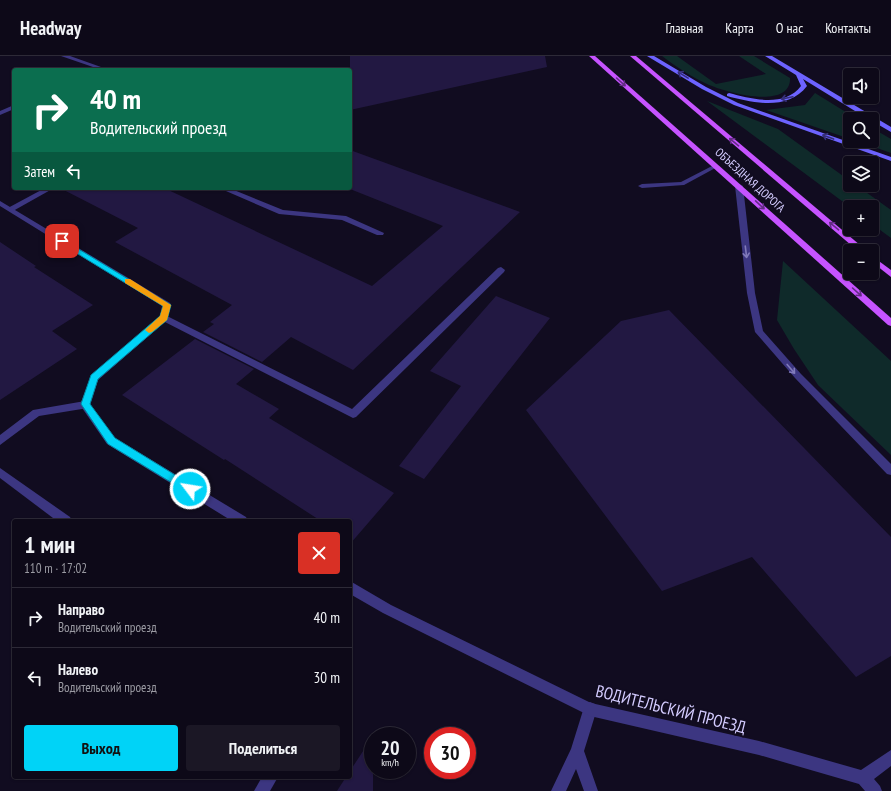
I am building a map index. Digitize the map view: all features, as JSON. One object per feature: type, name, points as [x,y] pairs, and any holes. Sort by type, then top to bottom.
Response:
[{"type":"main road","name":"ОБЪЕЗДНАЯ ДОРОГА","points":[[592,56],[891,323]]},
{"type":"main road","name":"ОБЪЕЗДНАЯ ДОРОГА","points":[[633,56],[855,244]]},
{"type":"main road","points":[[879,264],[891,274]]},
{"type":"street","points":[[64,56],[98,67],[96,68]]},
{"type":"street","points":[[650,56],[704,88],[736,104],[891,159]]},
{"type":"street","points":[[768,56],[891,130]]},
{"type":"street","points":[[704,88],[756,102],[770,102],[794,97],[801,93],[804,86],[796,73]]},
{"type":"street","points":[[0,113],[12,108]]},
{"type":"street","points":[[642,186],[682,184],[716,166]]},
{"type":"street","points":[[739,186],[751,293],[759,332],[798,376],[891,471]]},
{"type":"street","points":[[10,209],[46,190]]},
{"type":"street","points":[[227,190],[282,212],[343,218],[380,233]]},
{"type":"street","points":[[0,203],[167,305],[164,318],[94,378],[85,404]]},
{"type":"street","points":[[164,318],[353,414],[501,270]]},
{"type":"street","points":[[0,441],[36,413],[85,404]]},
{"type":"street","points":[[85,404],[111,441],[239,519]]},
{"type":"street","points":[[0,472],[63,519]]},
{"type":"street","name":"ВОДИТЕЛЬСКИЙ ПРОЕЗД","points":[[352,588],[387,609],[590,709],[759,748],[863,778]]},
{"type":"street","points":[[558,791],[577,751],[590,709]]},
{"type":"street","points":[[577,751],[591,791]]},
{"type":"street","points":[[875,791],[863,778],[891,757]]},
{"type":"street","points":[[261,791],[269,779]]},
{"type":"green space","points":[[662,56],[677,56],[716,84],[766,74],[739,56],[754,56],[790,78],[787,88],[780,94],[769,97],[741,94],[707,84],[684,72]]},
{"type":"green space","points":[[815,93],[846,112],[843,112],[843,137],[766,110],[805,105]]},
{"type":"green space","points":[[707,101],[778,129],[843,176],[843,192],[866,192],[877,200],[843,200],[843,202]]},
{"type":"green space","points":[[879,132],[891,139],[891,153],[877,148],[879,148]]},
{"type":"green space","points":[[879,201],[891,210],[891,238],[879,229]]},
{"type":"green space","points":[[783,261],[891,361],[891,455],[818,385],[777,320]]},
{"type":"building","points":[[350,56],[545,56],[547,67],[352,110],[352,68],[350,68]]},
{"type":"building","points":[[352,151],[520,212],[353,370],[291,337],[262,362],[203,332],[214,324],[210,322],[232,305],[115,242],[138,228],[64,190],[168,190],[372,286],[443,226],[352,190]]},
{"type":"building","points":[[0,242],[36,266],[34,267],[93,305],[52,331],[77,349],[0,400]]},
{"type":"building","points":[[496,296],[550,318],[424,479],[399,466],[461,386],[430,371]]},
{"type":"building","points":[[669,310],[891,537],[891,656],[856,677],[752,557],[662,591],[526,410],[621,321]]},
{"type":"building","points":[[195,339],[254,369],[236,384],[279,409],[269,418],[394,493],[352,542],[352,519],[318,519],[122,395]]},
{"type":"building","points":[[364,750],[364,779],[373,779],[373,791],[337,791],[345,779],[352,779],[352,768]]},
{"type":"slow traffic","points":[[127,281],[167,305],[164,318],[149,330]]},
{"type":"route","points":[[62,241],[167,305],[164,318],[94,378],[85,404],[111,441],[190,489]]}]
